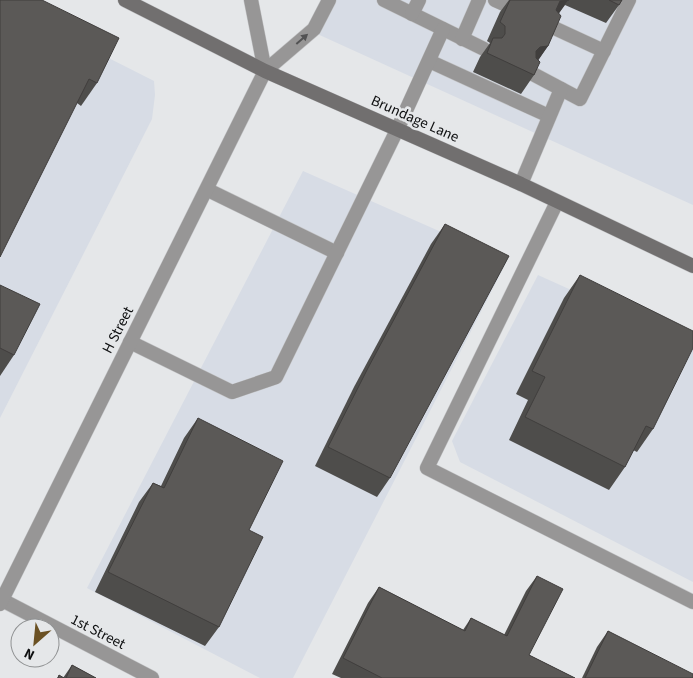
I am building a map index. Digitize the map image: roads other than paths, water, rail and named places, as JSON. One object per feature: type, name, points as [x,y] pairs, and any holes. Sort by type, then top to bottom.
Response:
[{"type":"main road","name":"Brundage Lane","points":[[125,0],[265,71],[398,128],[693,266]]},
{"type":"street","points":[[251,0],[265,71],[314,29],[329,0]]},
{"type":"street","points":[[384,0],[484,49]]},
{"type":"street","points":[[412,14],[419,0]]},
{"type":"street","points":[[462,39],[479,0]]},
{"type":"street","points":[[531,74],[580,99],[629,0]]},
{"type":"street","points":[[552,27],[604,51]]},
{"type":"street","points":[[130,342],[232,392],[276,377],[398,128],[443,29]]},
{"type":"street","points":[[429,61],[549,116]]},
{"type":"street","name":"H Street","points":[[1,602],[208,190],[265,71]]},
{"type":"street","points":[[520,184],[561,89]]},
{"type":"street","points":[[208,190],[337,252]]},
{"type":"street","points":[[557,202],[428,468],[693,602]]},
{"type":"street","name":"1st Street","points":[[1,602],[152,678]]}]
